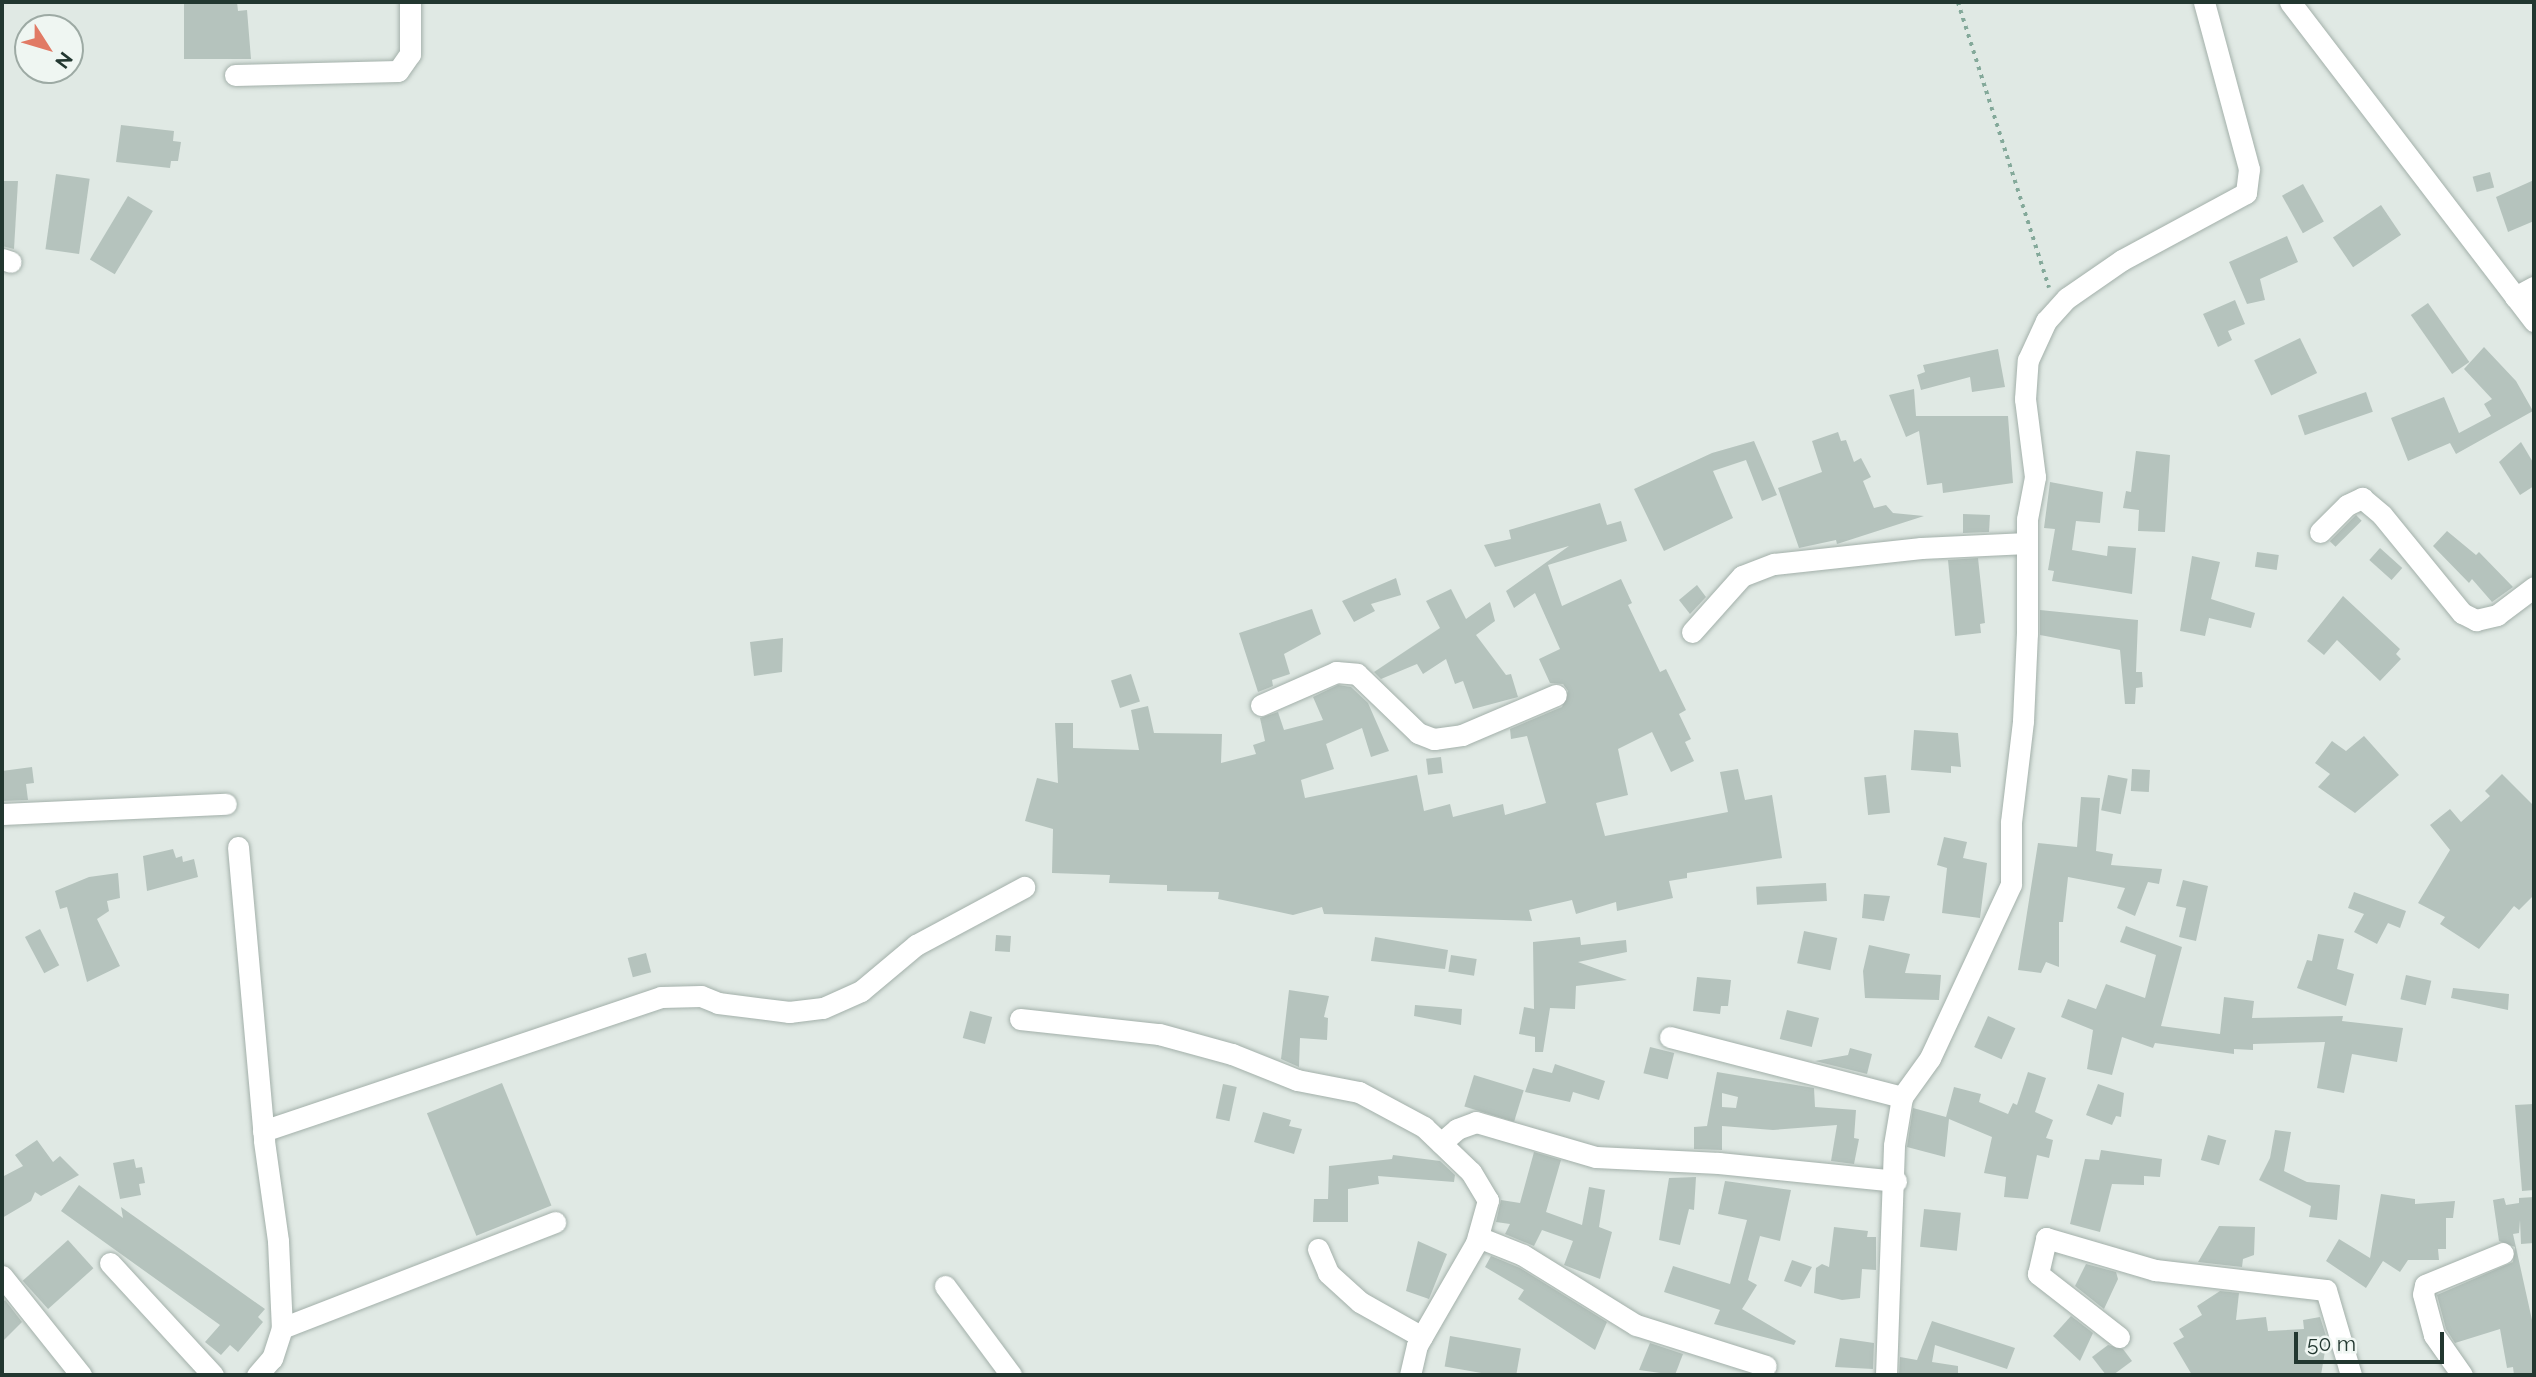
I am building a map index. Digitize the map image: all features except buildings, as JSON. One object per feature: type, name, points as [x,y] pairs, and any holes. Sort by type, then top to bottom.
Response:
[{"type":"street","points":[[235,75],[398,71],[410,54],[410,2]]},
{"type":"street","points":[[1886,1375],[1896,1181],[1894,1145],[1902,1097],[1930,1058],[2011,884],[2011,822],[2023,721],[2027,542],[2035,477],[2025,399],[2028,360],[2056,310],[2122,260],[2246,193],[2249,169],[2204,2]]},
{"type":"street","points":[[2290,2],[2525,292],[2534,321]]},
{"type":"street","points":[[2320,532],[2347,506],[2362,498],[2382,515],[2462,613],[2476,620],[2497,615],[2534,587]]},
{"type":"street","points":[[1692,632],[1742,576],[1774,564],[1921,548],[2027,542]]},
{"type":"street","points":[[1261,705],[1336,672],[1357,674],[1418,733],[1434,739],[1462,735],[1556,695]]},
{"type":"street","points":[[2,814],[226,804]]},
{"type":"street","points":[[238,847],[263,1131],[278,1241],[282,1328],[272,1358],[257,1375]]},
{"type":"street","points":[[263,1131],[661,997],[701,996],[719,1003],[789,1012],[823,1008],[861,991],[916,945],[1024,887]]},
{"type":"street","points":[[1020,1018],[1159,1034],[1232,1054],[1297,1080],[1359,1092],[1424,1127],[1484,1187],[1488,1200],[1478,1237],[1422,1337],[1409,1375]]},
{"type":"street","points":[[1670,1037],[1902,1097]]},
{"type":"street","points":[[1441,1143],[1457,1129],[1476,1122],[1596,1157],[1718,1163],[1896,1181]]},
{"type":"street","points":[[282,1328],[555,1222]]},
{"type":"street","points":[[1478,1237],[1523,1255],[1636,1325],[1766,1366]]},
{"type":"street","points":[[2119,1337],[2038,1274],[2046,1238],[2155,1270],[2326,1290],[2351,1375]]},
{"type":"street","points":[[1318,1249],[1328,1273],[1360,1302],[1422,1337]]},
{"type":"street","points":[[2462,1375],[2434,1335],[2423,1294],[2425,1285],[2503,1253]]},
{"type":"street","points":[[110,1263],[213,1375]]},
{"type":"street","points":[[2,1276],[81,1375]]},
{"type":"street","points":[[945,1286],[1011,1375]]},
{"type":"path","points":[[1958,2],[2056,310]]}]
